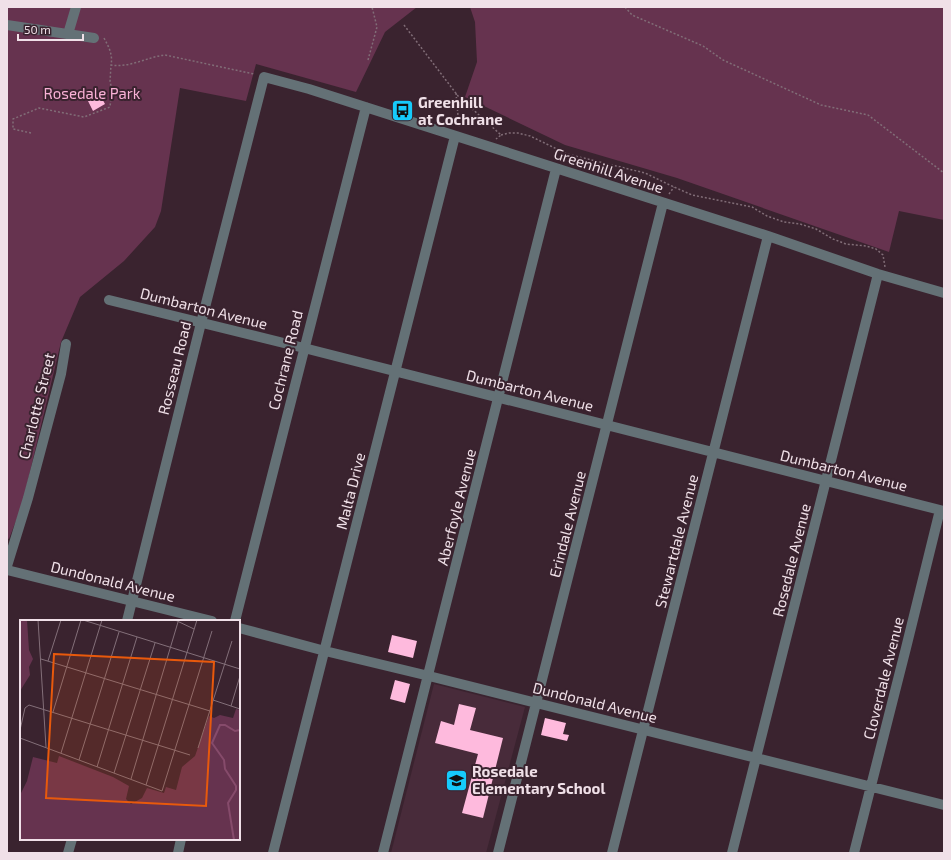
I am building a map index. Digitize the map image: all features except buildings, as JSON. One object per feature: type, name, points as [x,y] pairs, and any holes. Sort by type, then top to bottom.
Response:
[{"type":"street","points":[[68,34],[76,7]]},
{"type":"street","points":[[7,25],[98,37]]},
{"type":"street","name":"Greenhill Avenue","points":[[264,77],[457,133],[556,169],[882,271],[944,293]]},
{"type":"street","name":"Rosseau Road","points":[[127,620],[264,77]]},
{"type":"street","name":"Cochrane Road","points":[[235,620],[366,107]]},
{"type":"street","name":"Malta Drive","points":[[273,853],[457,133]]},
{"type":"street","name":"Aberfoyle Avenue","points":[[383,853],[556,169]]},
{"type":"street","name":"Erindale Avenue","points":[[498,853],[663,203]]},
{"type":"street","name":"Stewartdale Avenue","points":[[612,853],[768,236]]},
{"type":"street","name":"Rosedale Avenue","points":[[732,853],[826,480],[882,271]]},
{"type":"street","name":"Dumbarton Avenue","points":[[109,300],[942,510]]},
{"type":"street","name":"Charlotte Street","points":[[7,566],[28,498],[61,374],[66,344]]},
{"type":"street","name":"Cloverdale Avenue","points":[[854,853],[942,510]]},
{"type":"street","name":"Dundonald Avenue","points":[[7,570],[208,620]]},
{"type":"street","name":"Dundonald Avenue","points":[[240,628],[325,651],[944,805]]},
{"type":"street","points":[[68,853],[72,840]]},
{"type":"street","points":[[178,853],[181,840]]},
{"type":"path","points":[[368,60],[378,27],[372,7]]},
{"type":"path","points":[[625,7],[632,14],[703,46],[723,60],[793,93],[821,105],[868,115],[944,172]]},
{"type":"path","points":[[404,25],[456,93],[501,135]]},
{"type":"path","points":[[31,133],[13,130],[13,119],[39,108],[84,117],[110,107],[112,89],[110,82],[112,60],[110,47],[98,37]]},
{"type":"path","points":[[111,65],[119,67],[165,55],[212,64],[264,77]]},
{"type":"path","points":[[456,93],[457,133]]},
{"type":"path","points":[[495,141],[501,135],[509,133],[518,133],[530,136],[567,154],[645,173],[692,195],[752,207],[767,216],[784,222],[800,224],[816,229],[832,239],[846,244],[866,246],[876,249],[883,255],[882,271]]},
{"type":"shaded area","name":"Rosedale Elementary School","points":[[434,684],[525,707],[486,853],[391,853]]},
{"type":"green space","name":"Rosedale Park","points":[[7,7],[417,7],[385,32],[356,92],[256,64],[246,101],[180,88],[161,211],[155,227],[124,261],[80,297],[61,342],[22,505],[9,539],[7,538]]},
{"type":"green space","points":[[470,7],[944,7],[944,220],[899,211],[889,252],[677,178],[565,145],[465,97],[477,62],[475,22]]},
{"type":"place","name":"Greenhill at Cochrane","points":[[402,111]]},
{"type":"place","name":"Rosedale Elementary School","points":[[457,780]]}]
